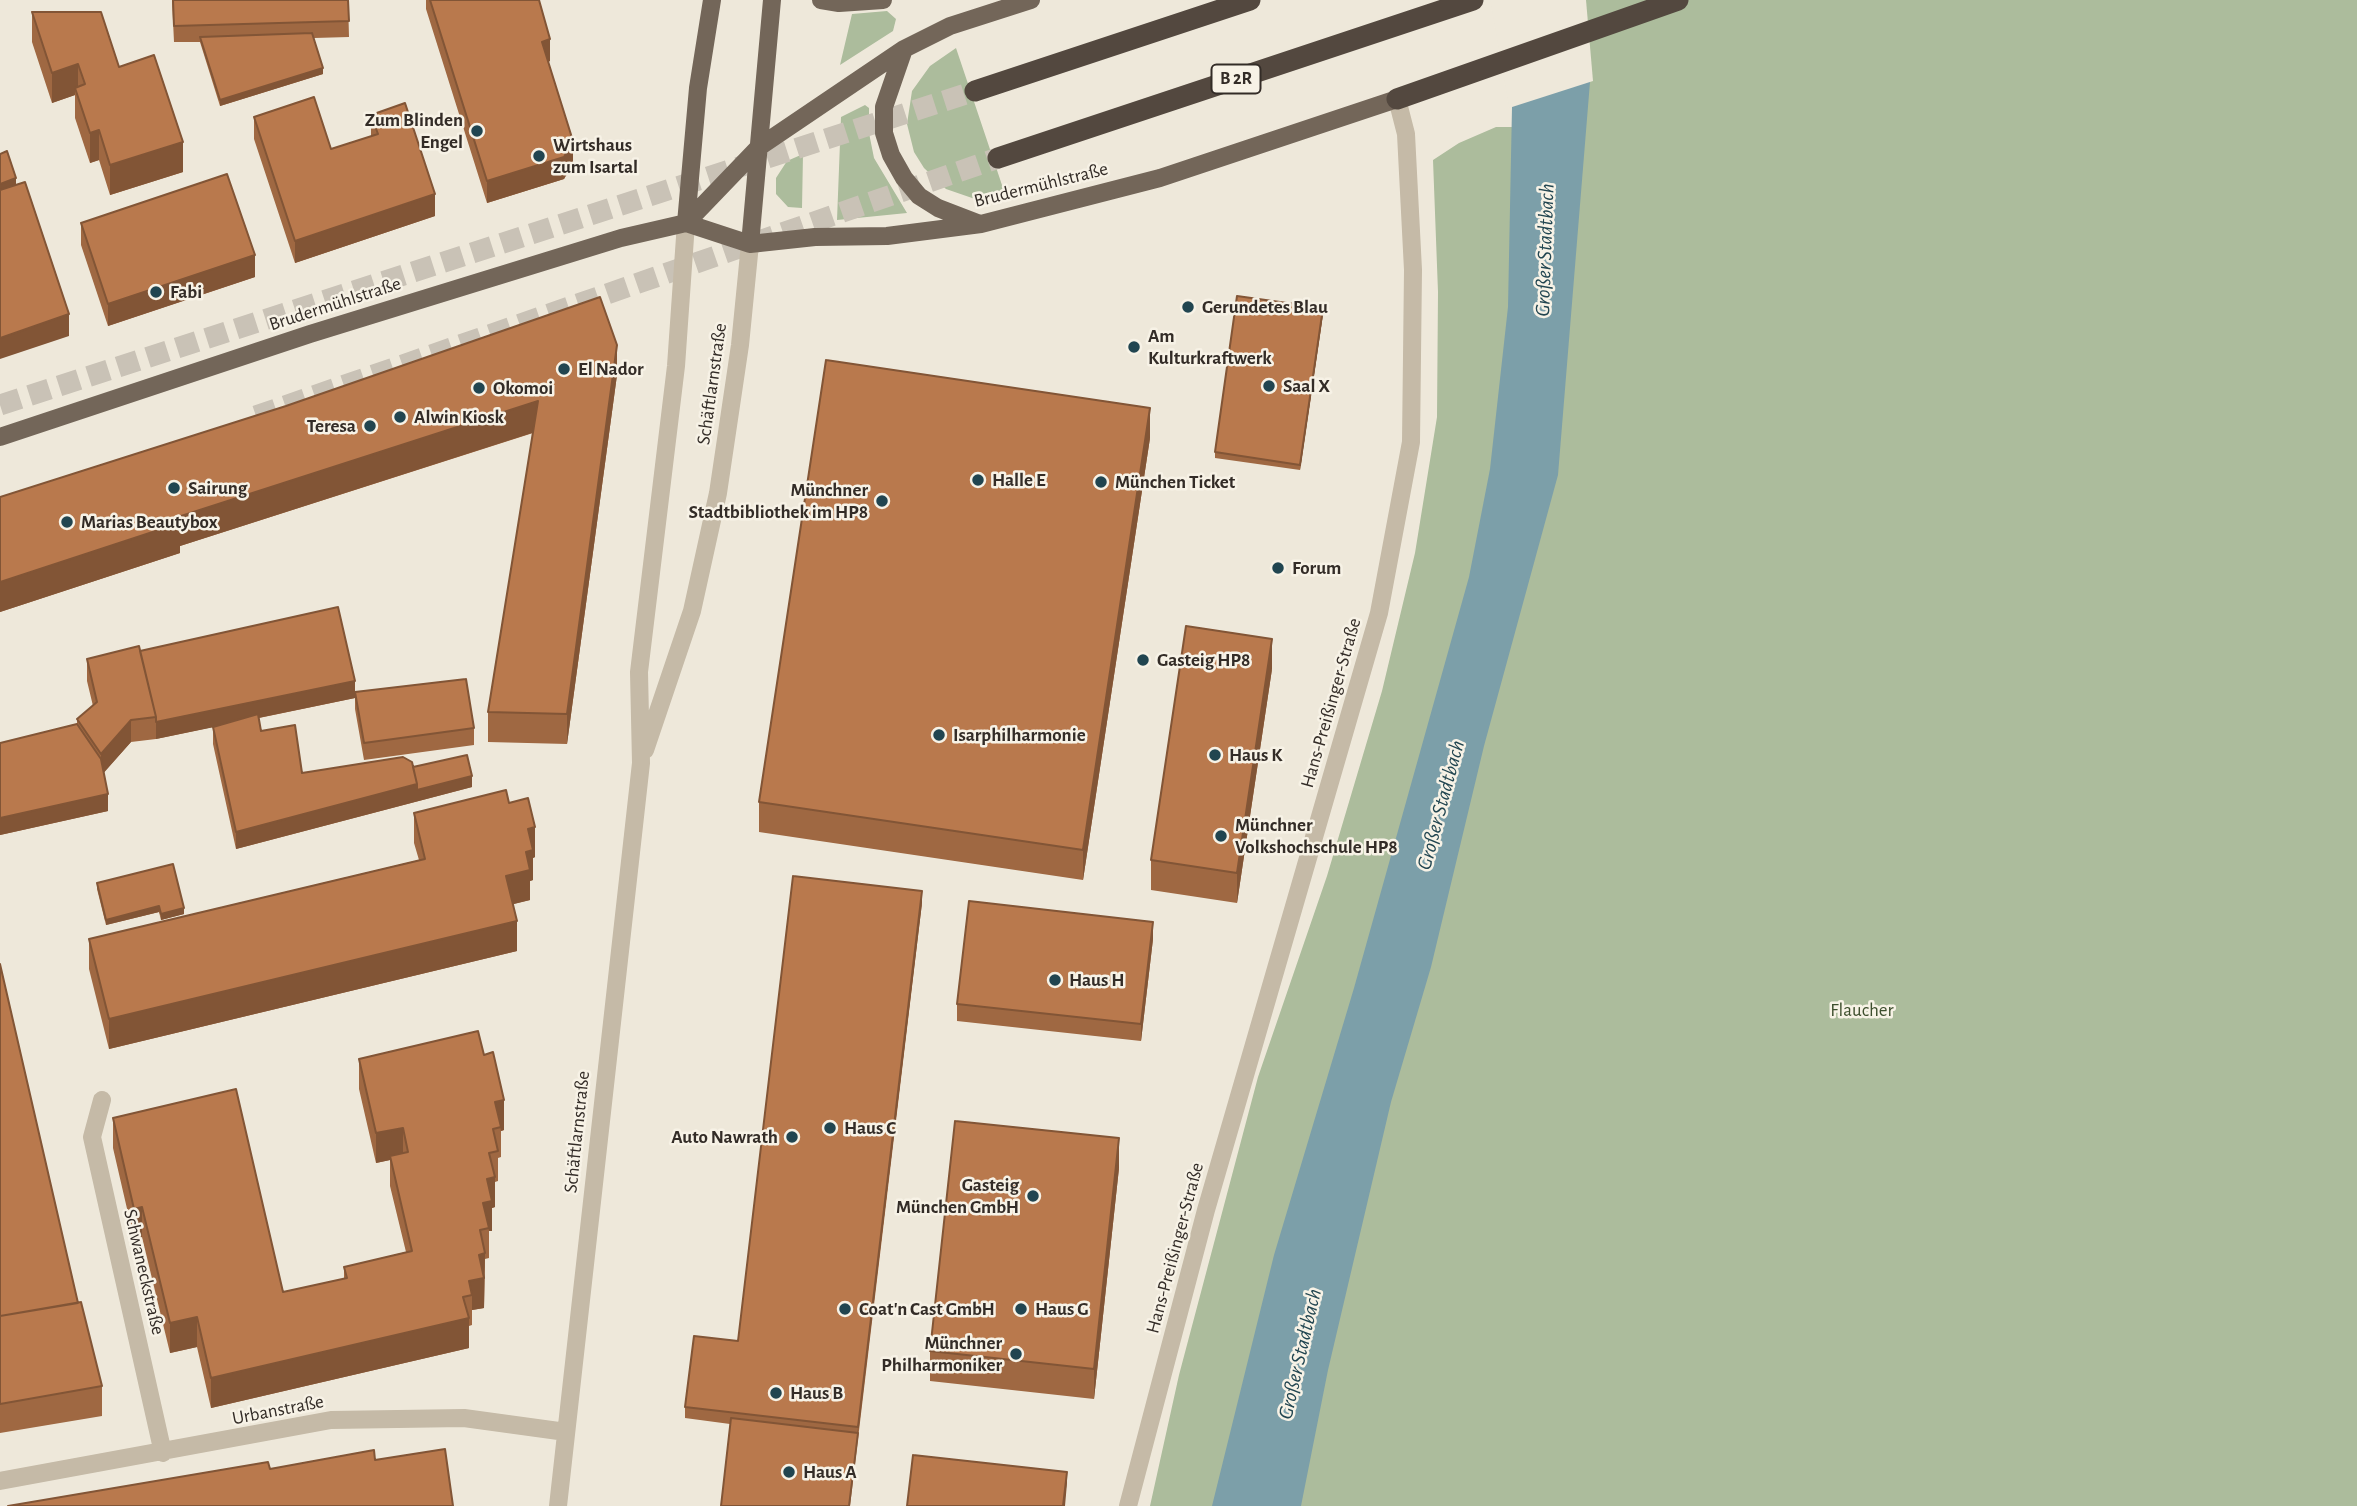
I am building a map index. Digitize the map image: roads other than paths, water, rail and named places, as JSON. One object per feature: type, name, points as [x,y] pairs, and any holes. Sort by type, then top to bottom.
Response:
[{"type":"highway","points":[[975,91],[1250,0]]},
{"type":"highway","name":"Brudermühlstraße","points":[[998,158],[1474,0]]},
{"type":"highway","points":[[1397,99],[1678,0]]},
{"type":"main road","name":"Schäftlarnstraße","points":[[687,223],[698,88],[712,0]]},
{"type":"main road","name":"Schäftlarnstraße","points":[[750,244],[772,0]]},
{"type":"main road","points":[[821,0],[839,3],[884,0]]},
{"type":"main road","points":[[687,223],[759,147],[904,49],[950,26],[1031,0]]},
{"type":"main road","points":[[904,49],[884,107],[884,133],[891,156],[919,196],[938,208],[981,224]]},
{"type":"main road","name":"Brudermühlstraße","points":[[0,437],[592,246],[687,223],[750,244],[815,237],[887,236],[981,224],[1160,178],[1397,99]]},
{"type":"street","name":"Hans-Preißinger-Straße","points":[[1128,1506],[1206,1210],[1379,613],[1412,442],[1413,270],[1406,134],[1397,99]]},
{"type":"street","name":"Schäftlarnstraße","points":[[558,1506],[641,763],[639,671],[676,366],[687,223]]},
{"type":"street","name":"Schäftlarnstraße","points":[[641,763],[692,611],[718,493],[740,345],[750,244]]},
{"type":"street","name":"Schwaneckstraße","points":[[102,1100],[92,1137],[163,1453]]},
{"type":"street","name":"Urbanstraße","points":[[0,1481],[331,1420],[464,1418],[566,1432]]},
{"type":"water","name":"Großer Stadtbach","points":[[1494,0],[1582,0],[1590,82],[1558,475],[1484,746],[1431,967],[1391,1102],[1328,1370],[1301,1506],[1212,1506],[1274,1255],[1354,988],[1469,577],[1490,469],[1508,307],[1512,107]]},
{"type":"tunnel","points":[[0,405],[975,91]]},
{"type":"tunnel","points":[[256,416],[998,158]]},
{"type":"place","name":"Zum Blinden Engel","points":[[477,131]]},
{"type":"place","name":"Wirtshaus zum Isartal","points":[[539,156]]},
{"type":"place","name":"Fabi","points":[[156,292]]},
{"type":"place","name":"Gerundetes Blau","points":[[1188,307]]},
{"type":"place","name":"Am Kulturkraftwerk","points":[[1134,347]]},
{"type":"place","name":"El Nador","points":[[564,369]]},
{"type":"place","name":"Saal X","points":[[1269,386]]},
{"type":"place","name":"Okomoi","points":[[479,388]]},
{"type":"place","name":"Alwin Kiosk","points":[[400,417]]},
{"type":"place","name":"Teresa","points":[[370,426]]},
{"type":"place","name":"Halle E","points":[[978,480]]},
{"type":"place","name":"München Ticket","points":[[1101,482]]},
{"type":"place","name":"Sairung","points":[[174,488]]},
{"type":"place","name":"Münchner Stadtbibliothek im HP8","points":[[882,501]]},
{"type":"place","name":"Marias Beautybox","points":[[67,522]]},
{"type":"place","name":"Forum","points":[[1278,568]]},
{"type":"place","name":"Gasteig HP8","points":[[1143,660]]},
{"type":"place","name":"Isarphilharmonie","points":[[939,735]]},
{"type":"place","name":"Haus K","points":[[1215,755]]},
{"type":"place","name":"Münchner Volkshochschule HP8","points":[[1221,836]]},
{"type":"place","name":"Haus H","points":[[1055,980]]},
{"type":"place","name":"Haus C","points":[[830,1128]]},
{"type":"place","name":"Auto Nawrath","points":[[792,1137]]},
{"type":"place","name":"Gasteig München GmbH","points":[[1033,1196]]},
{"type":"place","name":"Coat'n Cast GmbH","points":[[845,1309]]},
{"type":"place","name":"Haus G","points":[[1021,1309]]},
{"type":"place","name":"Münchner Philharmoniker","points":[[1016,1354]]},
{"type":"place","name":"Haus B","points":[[776,1393]]},
{"type":"place","name":"Haus A","points":[[789,1472]]},
{"type":"park label","name":"Flaucher","points":[[1862,1010]]}]
